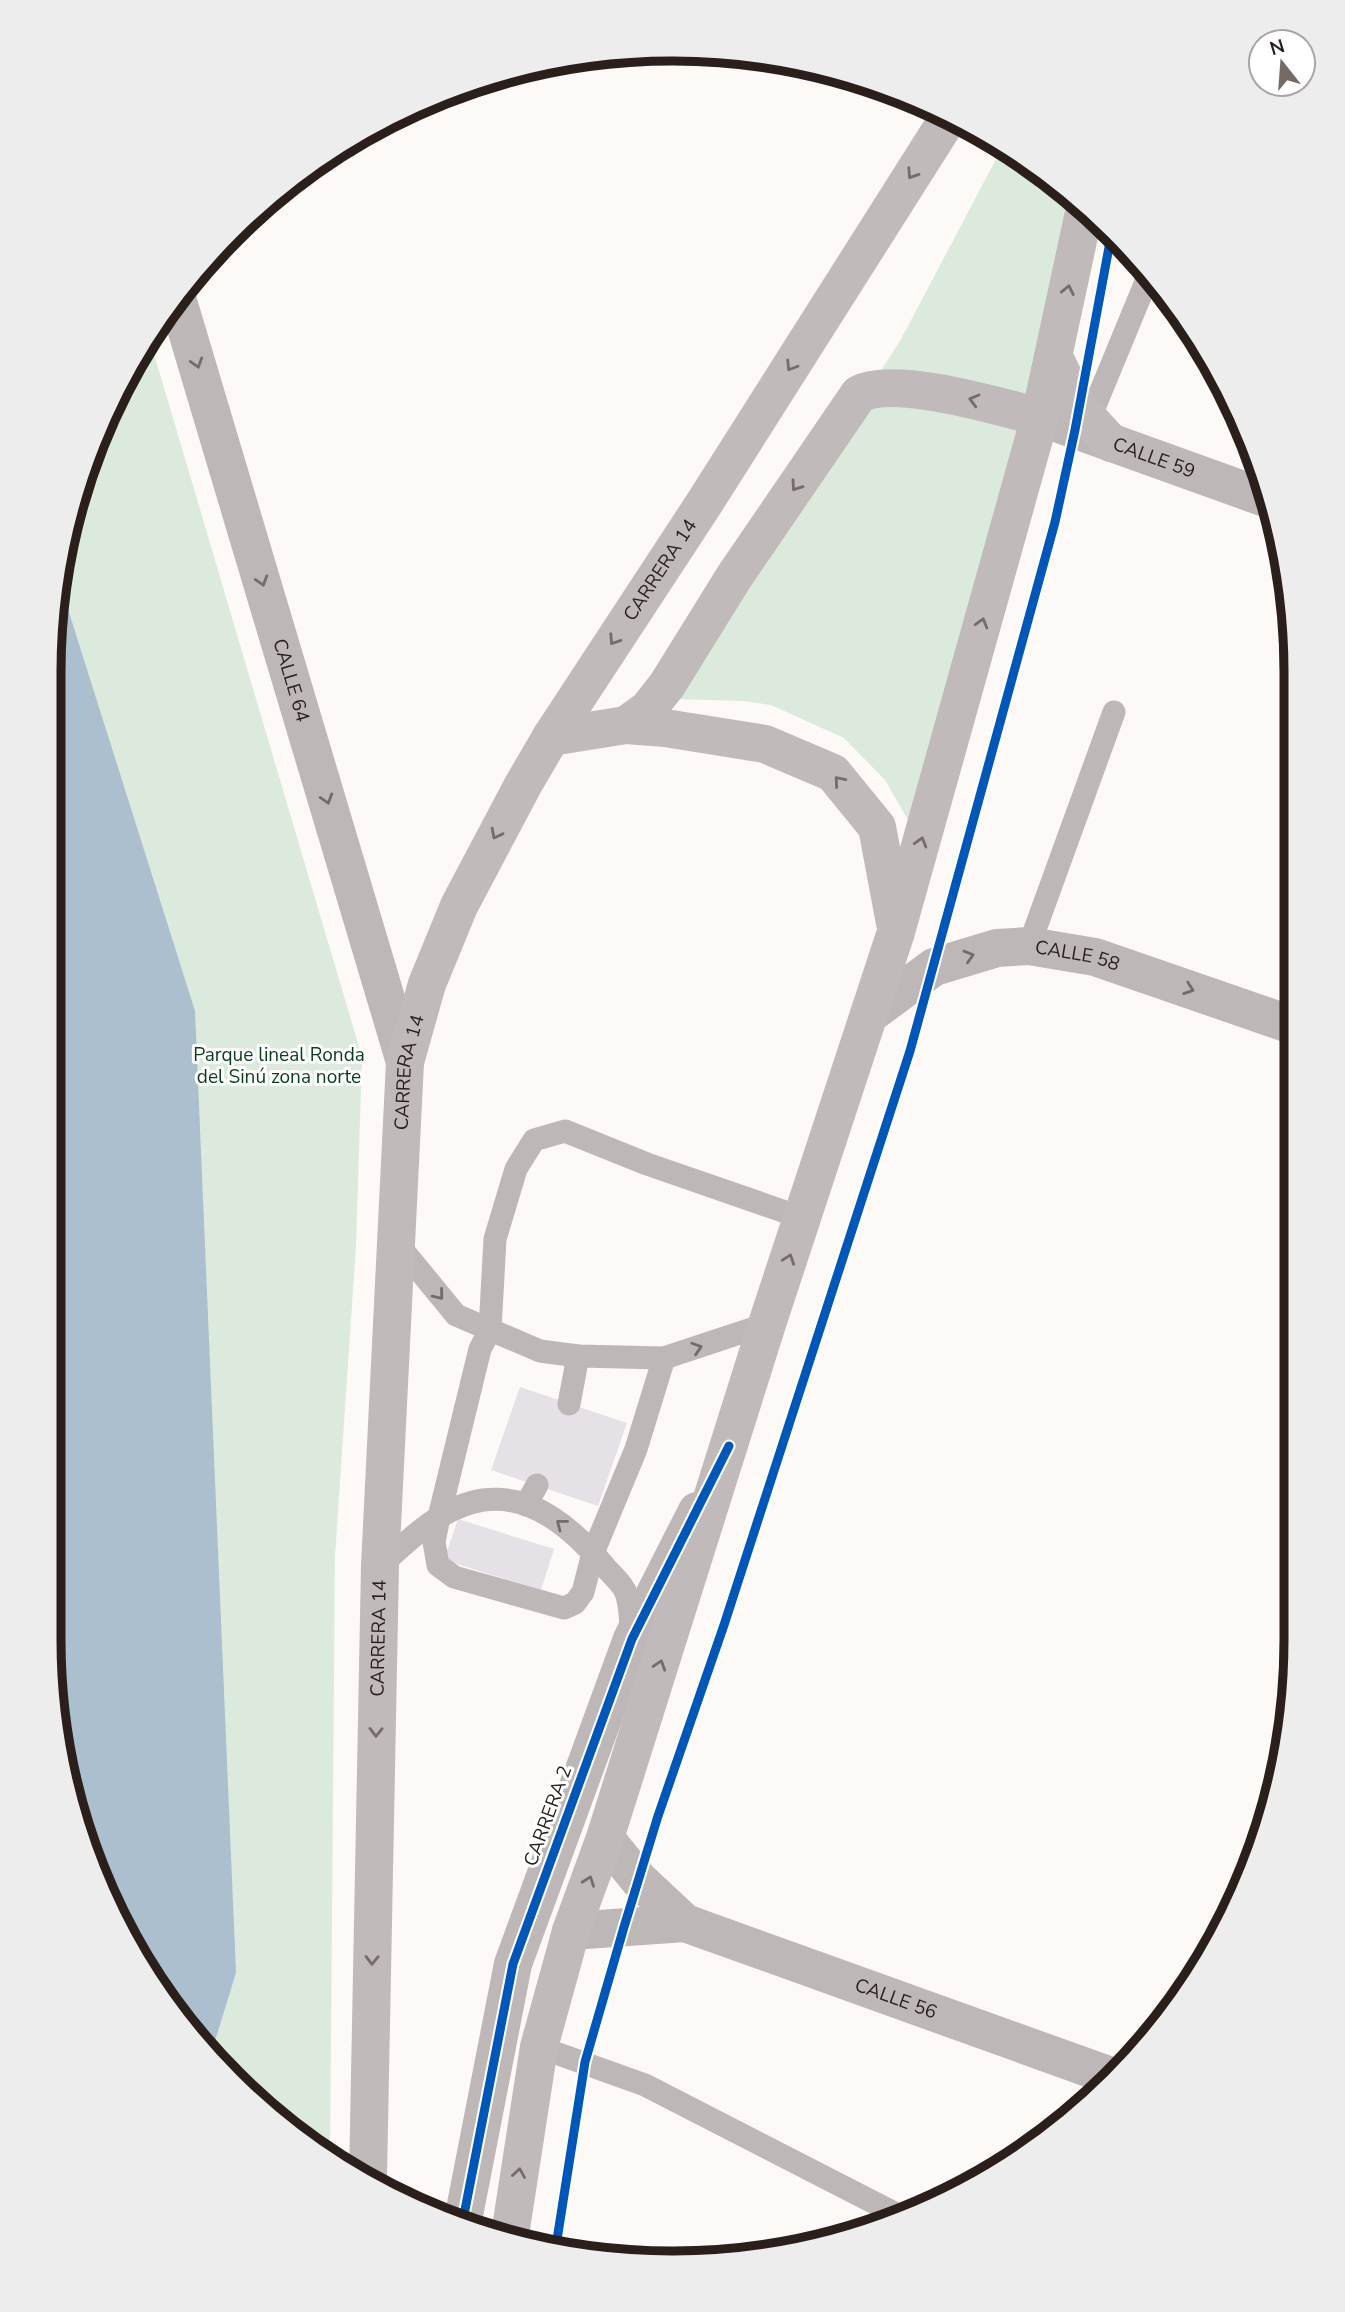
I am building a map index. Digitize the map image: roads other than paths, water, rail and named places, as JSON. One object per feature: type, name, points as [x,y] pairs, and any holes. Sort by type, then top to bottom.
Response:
[{"type":"main road","name":"CARRERA 14","points":[[368,2170],[380,1566],[405,1062],[427,984],[459,906],[551,737],[705,502],[944,125]]},
{"type":"main road","points":[[511,2229],[539,2047],[571,1931],[605,1838],[767,1324],[896,932],[1040,417],[1083,219]]},
{"type":"main road","points":[[1054,357],[1073,398],[1100,431]]},
{"type":"main road","points":[[626,725],[648,709],[667,685],[734,577],[859,394],[866,391],[903,389],[951,394],[1040,417]]},
{"type":"main road","points":[[551,737],[626,725],[665,728],[765,744],[832,773],[877,827],[896,932]]},
{"type":"street","name":"CALLE 64","points":[[181,310],[405,1062]]},
{"type":"street","name":"CALLE 59","points":[[1040,417],[1100,431],[1257,494]]},
{"type":"street","name":"CALLE 58","points":[[869,1015],[934,967],[997,947],[1029,946],[1095,957],[1284,1022]]},
{"type":"street","name":"CARRERA 2","points":[[464,2214],[513,1964],[632,1639],[729,1446]]},
{"type":"street","name":"CALLE 56","points":[[605,1838],[639,1880],[685,1923],[1104,2073]]},
{"type":"street","name":"CALLE 56","points":[[571,1931],[685,1923]]},
{"type":"lane","points":[[1100,431],[1145,286]]},
{"type":"lane","points":[[1029,946],[1114,712]]},
{"type":"lane","points":[[664,1359],[636,1449],[593,1553],[583,1592],[575,1603],[564,1608],[454,1577],[438,1565],[434,1542],[439,1517],[480,1349],[490,1330],[495,1239],[516,1169],[534,1140],[565,1131],[647,1164],[803,1218]]},
{"type":"lane","points":[[396,1242],[456,1315],[540,1351],[578,1356],[664,1359],[767,1324]]},
{"type":"lane","points":[[569,1404],[578,1356]]},
{"type":"lane","points":[[380,1566],[439,1517],[464,1505],[484,1500],[512,1502],[532,1495],[593,1553],[626,1592],[632,1639]]},
{"type":"lane","points":[[539,2047],[645,2085],[889,2210]]},
{"type":"water","points":[[65,601],[195,1011],[236,1973],[214,2044],[164,1979],[124,1910],[94,1836],[82,1798],[66,1719],[61,1640],[61,672]]},
{"type":"park label","name":"Parque lineal Ronda del Sinú zona norte","points":[[279,1066]]}]
